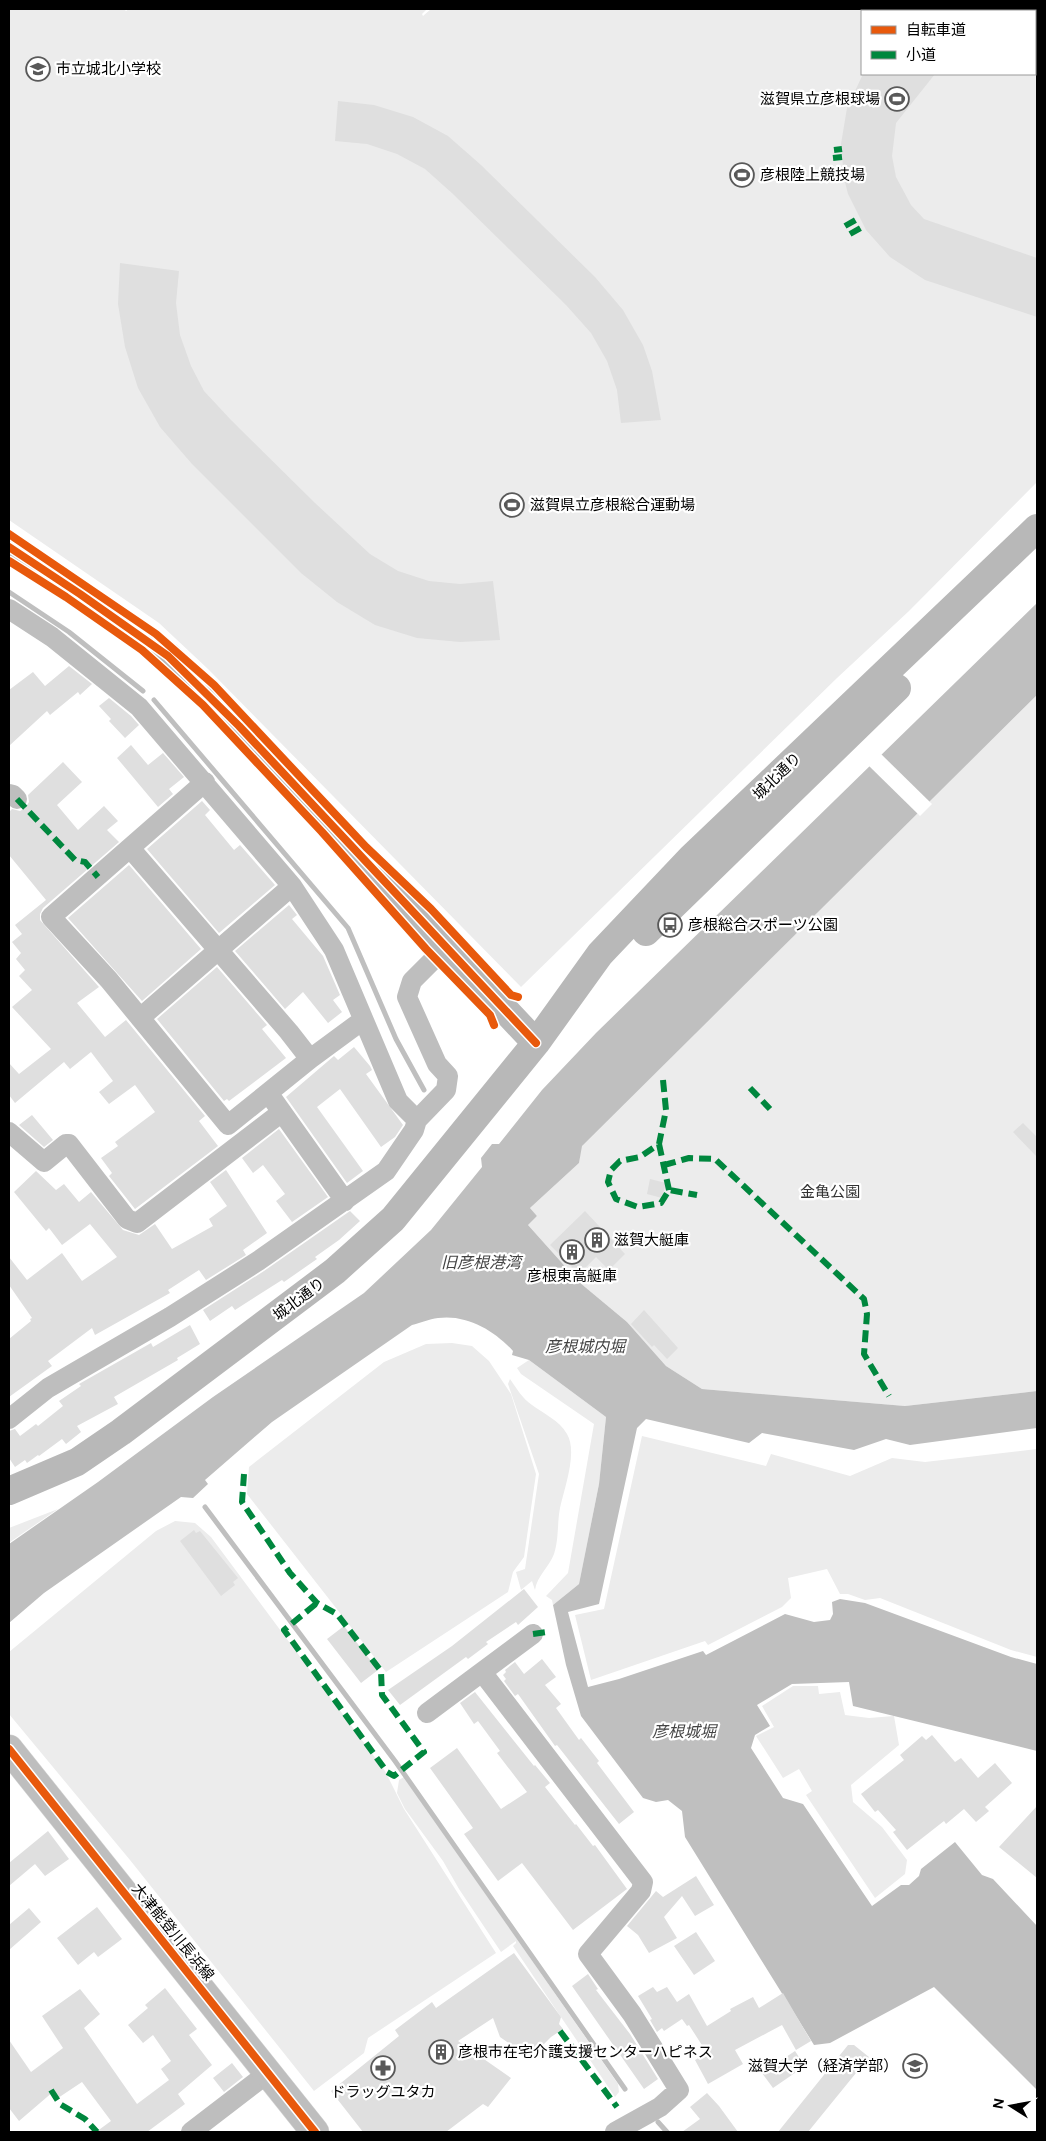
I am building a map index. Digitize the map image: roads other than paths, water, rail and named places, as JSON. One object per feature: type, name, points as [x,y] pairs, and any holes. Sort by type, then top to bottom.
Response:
[{"type":"main road","name":"城北通り","points":[[9,1491],[33,1482],[84,1457],[121,1432],[335,1271],[393,1219],[536,1042],[600,954],[691,858],[1037,528]]},
{"type":"main road","points":[[9,547],[168,656],[239,726],[536,1042]]},
{"type":"main road","name":"城北通り","points":[[536,1042],[706,872],[1037,552]]},
{"type":"main road","name":"大津能登川長浜線","points":[[9,1749],[315,2132]]},
{"type":"street","points":[[9,609],[52,637],[139,707],[292,886],[334,950],[398,1101],[417,1120]]},
{"type":"street","points":[[205,782],[51,917],[109,980],[228,1125],[310,1059],[363,1020]]},
{"type":"street","points":[[130,848],[310,1059]]},
{"type":"street","points":[[140,1018],[292,886]]},
{"type":"street","points":[[9,1419],[48,1388],[178,1312],[258,1261],[386,1172],[414,1130],[417,1120],[446,1090],[448,1076],[438,1064],[408,997],[412,981],[446,947]]},
{"type":"street","points":[[268,1094],[345,1201]]},
{"type":"street","points":[[11,1139],[44,1162],[66,1144],[69,1144],[127,1218],[137,1223],[282,1112]]},
{"type":"street","points":[[427,1713],[533,1634]]},
{"type":"street","points":[[482,1672],[642,1882],[641,1891],[588,1954],[632,2014],[679,2090],[660,2107],[615,2132]]},
{"type":"street","points":[[191,2132],[268,2073]]},
{"type":"water","points":[[1037,603],[1037,695],[582,1146],[579,1163],[530,1208],[537,1216],[528,1225],[579,1282],[627,1322],[666,1366],[702,1389],[905,1406],[1037,1391],[1037,1428],[910,1445],[886,1439],[854,1450],[762,1433],[749,1443],[646,1419],[637,1428],[599,1604],[568,1612],[588,1687],[619,1679],[703,1651],[706,1655],[785,1614],[814,1622],[830,1620],[833,1614],[832,1602],[840,1599],[865,1603],[1011,1657],[1037,1664],[1037,1751],[853,1706],[849,1682],[792,1684],[757,1705],[770,1726],[755,1735],[751,1748],[783,1798],[803,1804],[872,1906],[901,1885],[909,1885],[919,1876],[921,1869],[955,1842],[982,1875],[993,1879],[1037,1926],[1037,2090],[934,1987],[830,2043],[814,2045],[685,1837],[682,1811],[668,1800],[656,1802],[643,1798],[581,1716],[566,1665],[553,1605],[579,1584],[599,1484],[606,1417],[529,1360],[512,1355],[513,1351],[506,1344],[480,1326],[470,1321],[449,1317],[412,1325],[272,1422],[205,1480],[208,1484],[193,1498],[181,1497],[44,1593],[9,1623],[9,1544],[98,1482],[213,1397],[364,1293],[431,1230],[482,1167],[481,1158],[492,1144],[499,1144],[542,1090],[596,1033]]},
{"type":"waterway","points":[[9,592],[69,632],[143,691]]},
{"type":"waterway","points":[[154,700],[348,928],[396,1039],[424,1090]]},
{"type":"waterway","points":[[205,1507],[395,1761],[625,2089]]},
{"type":"waterway","points":[[658,2122],[667,2132]]},
{"type":"place","name":"市立城北小学校","points":[[38,69]]},
{"type":"place","name":"滋賀県立彦根球場","points":[[897,99]]},
{"type":"place","name":"彦根陸上競技場","points":[[742,175]]},
{"type":"place","name":"滋賀県立彦根総合運動場","points":[[512,505]]},
{"type":"place","name":"彦根総合スポーツ公園","points":[[670,925]]},
{"type":"place","name":"滋賀大艇庫","points":[[597,1240]]},
{"type":"place","name":"彦根東高艇庫","points":[[572,1252]]},
{"type":"place","name":"彦根市在宅介護支援センターハピネス","points":[[441,2052]]},
{"type":"place","name":"滋賀大学（経済学部）","points":[[915,2066]]},
{"type":"place","name":"ドラッグユタカ","points":[[383,2068]]},
{"type":"park label","name":"金亀公園","points":[[830,1192]]},
{"type":"water label","name":"旧彦根港湾","points":[[481,1262]]},
{"type":"water label","name":"彦根城内堀","points":[[585,1346]]},
{"type":"water label","name":"彦根城堀","points":[[684,1731]]}]
